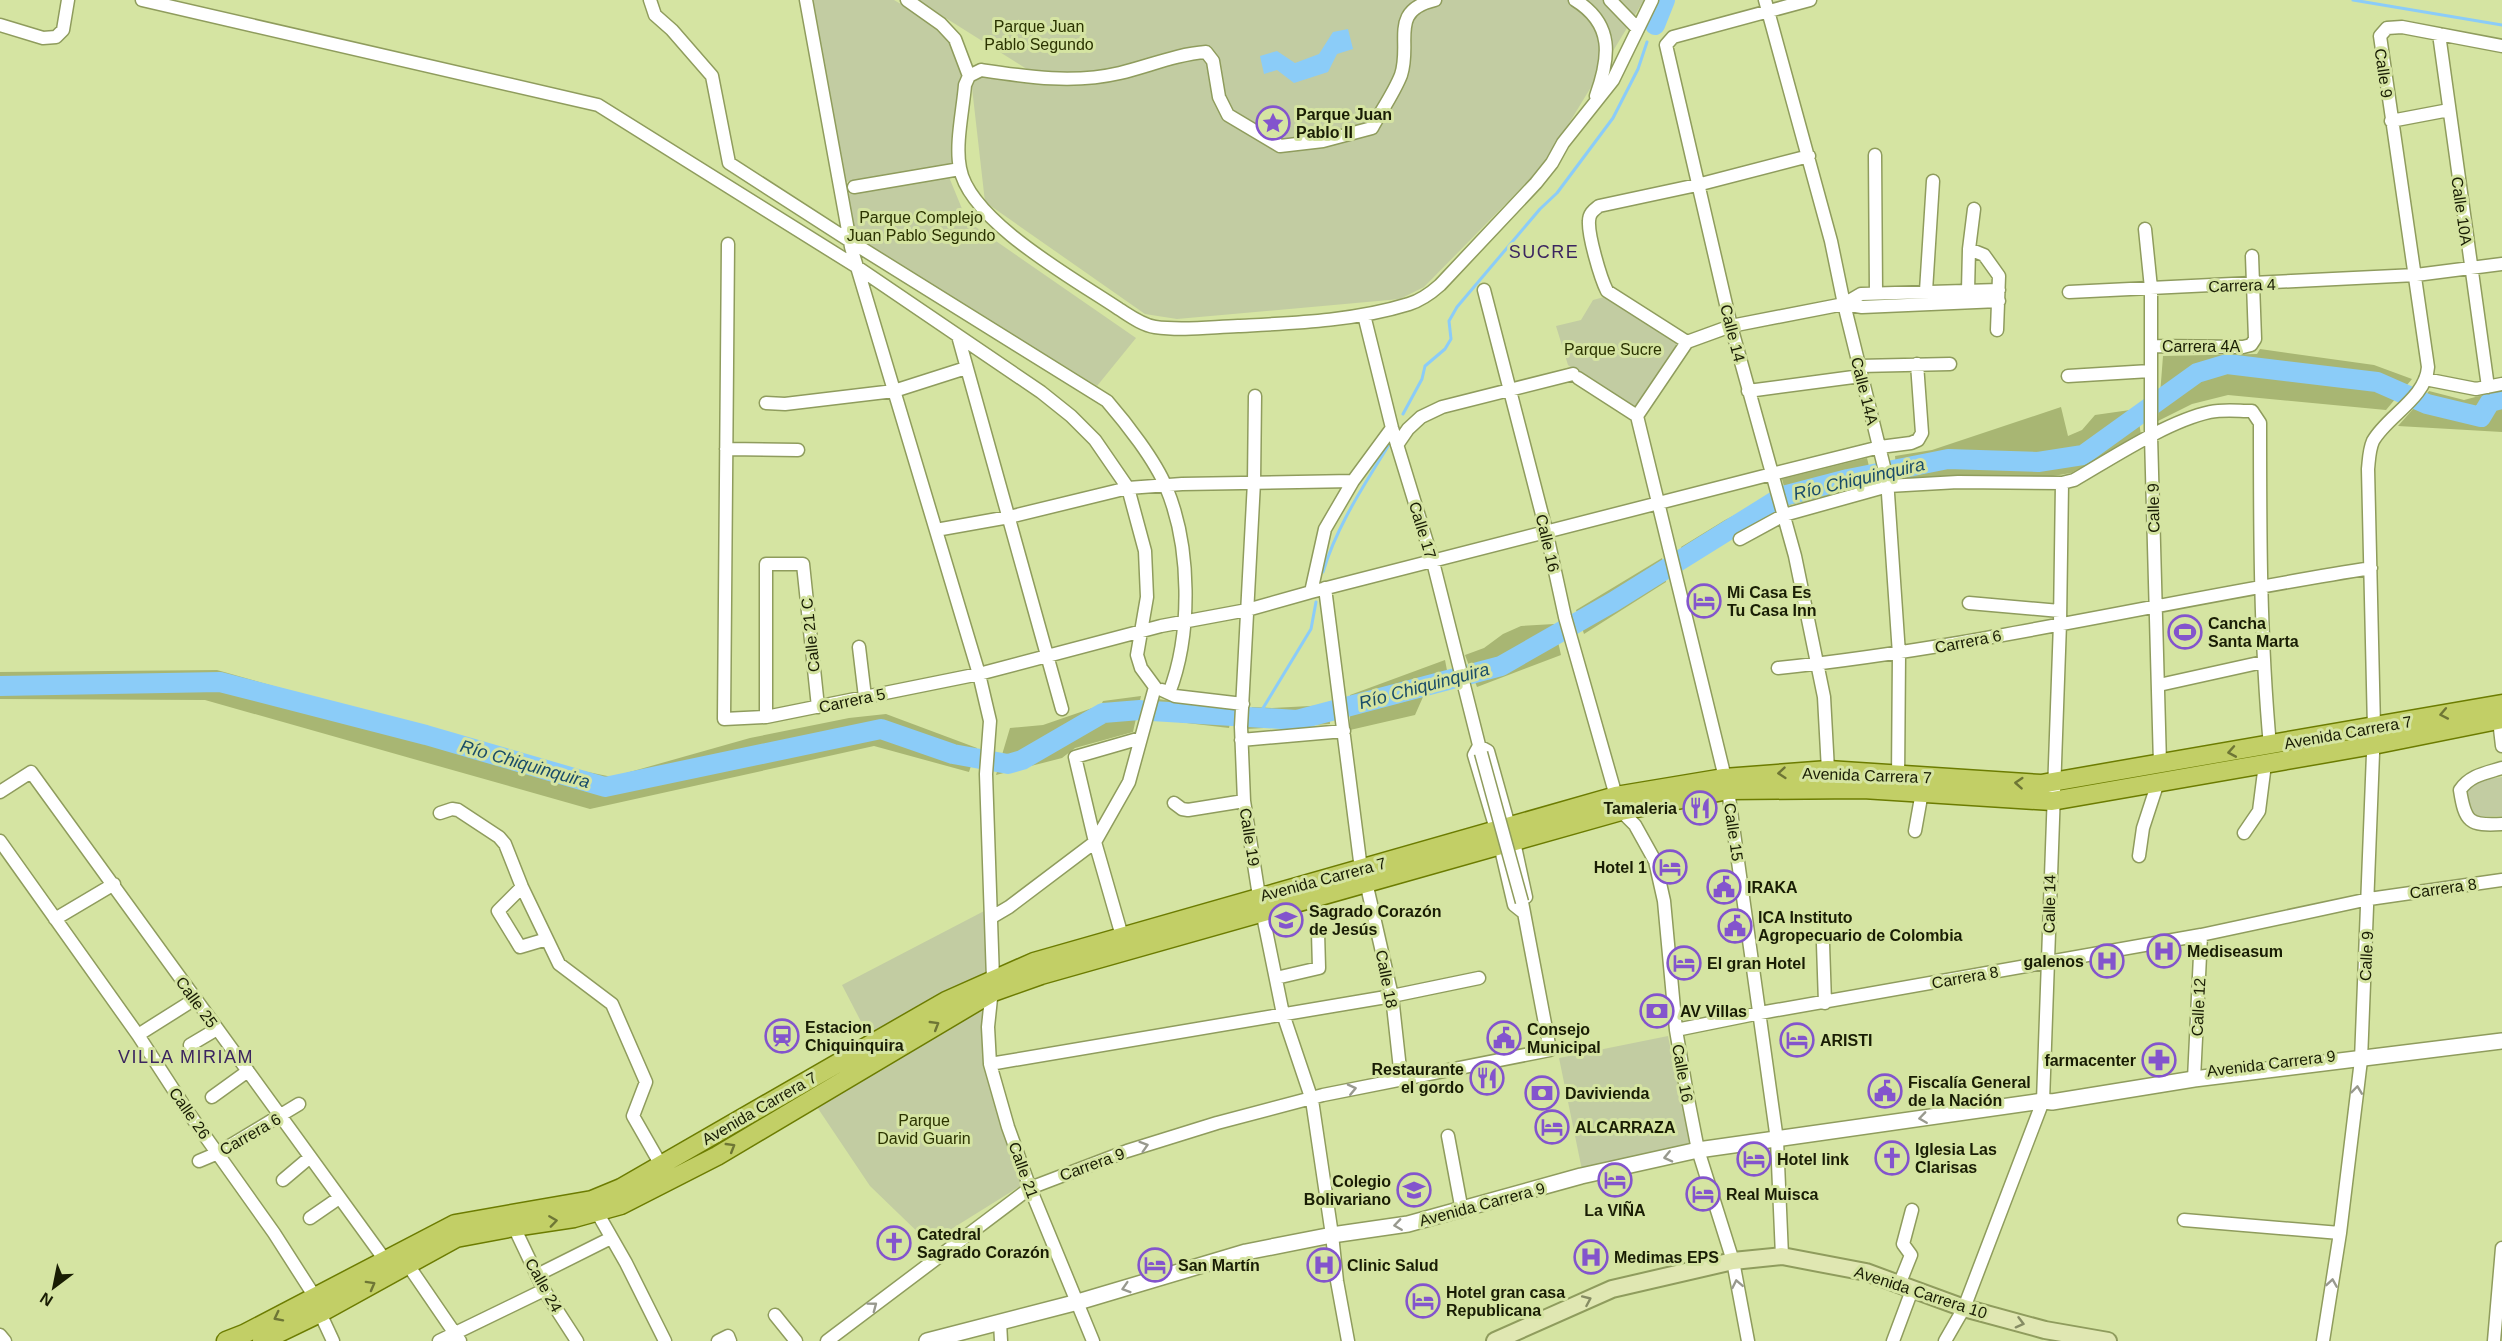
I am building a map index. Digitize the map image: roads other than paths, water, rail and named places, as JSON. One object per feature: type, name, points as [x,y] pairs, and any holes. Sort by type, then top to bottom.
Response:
[{"type":"main road","name":"Avenida Carrera 7","points":[[1726,784],[1830,788],[1898,783],[2041,784],[2053,792],[2160,764],[2270,746],[2374,736],[2501,714]]},
{"type":"main road","name":"Avenida Carrera 7","points":[[226,1341],[245,1338],[408,1265],[456,1238],[574,1218],[621,1188],[946,1001],[993,986],[1041,975],[1261,904],[1618,803],[1726,784],[1828,770],[1898,783],[1922,792],[2053,792],[2158,783],[2265,764],[2374,736]]},
{"type":"main road","name":"Avenida Carrera 7","points":[[262,1341],[385,1260],[455,1224],[594,1206],[621,1205],[717,1156],[1034,962],[1122,936],[1261,904]]},
{"type":"main road","name":"Avenida Carrera 10","points":[[1495,1341],[1612,1289],[1733,1261],[1782,1256],[1866,1272],[2044,1335],[2108,1341]]},
{"type":"street","points":[[0,25],[43,38],[56,37],[63,30],[68,0]]},
{"type":"street","points":[[142,0],[598,105],[857,267],[1041,392],[1071,416],[1095,440],[1128,488],[1145,551],[1147,597],[1143,631],[1137,655],[1141,668],[1155,687],[1169,693],[1243,707]]},
{"type":"street","points":[[650,0],[655,15],[672,30],[712,76],[729,163],[1107,401],[1129,427],[1166,487],[1183,549],[1186,622],[1169,693]]},
{"type":"street","name":"Calle 21","points":[[806,0],[850,241],[979,674],[990,722],[986,774],[993,986],[988,1027],[990,1064],[1008,1127],[1030,1188],[1093,1341]]},
{"type":"street","points":[[907,0],[941,24],[955,39],[969,76]]},
{"type":"street","points":[[1434,0],[1419,4],[1408,15],[1403,27],[1406,59],[1403,69],[1372,128],[1323,141],[1280,146],[1228,115],[1219,97],[1214,61],[1206,52],[1193,53],[1118,74],[1064,81],[981,70],[969,76],[965,86],[960,169],[976,203],[999,227],[1139,322],[1154,327],[1199,328],[1289,323],[1364,315],[1411,303],[1426,296],[1440,285],[1536,183],[1552,163],[1563,142],[1613,80],[1652,0]]},
{"type":"street","points":[[1575,0],[1587,7],[1599,20],[1604,31],[1606,48],[1603,77],[1593,105]]},
{"type":"street","points":[[1610,0],[1638,29]]},
{"type":"street","name":"Calle 14","points":[[1810,0],[1766,5],[1673,37],[1666,45],[1731,326],[1795,556],[1824,697],[1828,770]]},
{"type":"street","name":"Calle 14A","points":[[1766,5],[1831,241],[1844,304],[1888,482],[1899,654],[1898,783]]},
{"type":"street","name":"Calle 9","points":[[2323,1341],[2340,1233],[2361,1056],[2374,736],[2368,469],[2375,438],[2423,383],[2428,367],[2416,275],[2379,44],[2382,32],[2387,28],[2402,27],[2502,46]]},
{"type":"street","name":"Calle 10A","points":[[2439,34],[2488,387]]},
{"type":"street","points":[[2391,121],[2449,110]]},
{"type":"street","points":[[1875,155],[1876,293]]},
{"type":"street","points":[[1687,342],[1607,291],[1602,280],[1588,223],[1591,213],[1599,206],[1697,185],[1809,156]]},
{"type":"street","points":[[854,188],[960,169]]},
{"type":"street","points":[[1926,291],[1933,181]]},
{"type":"street","points":[[1968,291],[1969,249],[1974,209]]},
{"type":"street","name":"Calle 9","points":[[2145,229],[2151,288],[2151,436],[2160,764]]},
{"type":"street","points":[[728,243],[726,449],[798,450]]},
{"type":"street","points":[[1969,249],[1984,255],[1999,276],[1996,330]]},
{"type":"street","points":[[2252,256],[2253,285]]},
{"type":"street","name":"Carrera 4","points":[[2069,292],[2253,285],[2416,275],[2502,264]]},
{"type":"street","name":"Carrera 4A","points":[[2151,346],[2243,347],[2251,345],[2255,339],[2253,285]]},
{"type":"street","name":"Calle 16","points":[[1484,290],[1546,531],[1571,640],[1618,803],[1635,825],[1655,861],[1668,931],[1676,1030],[1698,1150],[1733,1261],[1748,1341]]},
{"type":"street","points":[[1396,445],[1421,417],[1442,407],[1508,389],[1575,376],[1637,416],[1687,342],[1731,326],[1844,304],[1862,294],[1968,291],[1999,296]]},
{"type":"street","points":[[1844,304],[1862,307],[1999,296]]},
{"type":"street","name":"Calle 17","points":[[1364,315],[1396,445],[1433,562],[1480,750],[1523,907],[1550,1050],[1401,1078]]},
{"type":"street","points":[[958,336],[1062,709]]},
{"type":"street","points":[[1748,391],[1860,371],[1917,364],[1950,364]]},
{"type":"street","name":"Carrera 5","points":[[726,449],[724,719],[766,717],[979,674],[1143,631],[1247,610],[1772,474],[1880,447],[1911,443],[1918,440],[1922,434],[1917,364]]},
{"type":"street","points":[[766,403],[785,404],[894,391],[966,368]]},
{"type":"street","points":[[2068,376],[2150,370]]},
{"type":"street","points":[[2423,383],[2465,388],[2502,384]]},
{"type":"street","name":"Calle 19","points":[[1255,396],[1254,482],[1241,734],[1244,801],[1261,904],[1283,1014],[1312,1100],[1337,1281],[1348,1341]]},
{"type":"street","points":[[1740,539],[1783,511],[1888,482],[2062,483],[2074,480],[2151,436],[2209,412],[2252,411],[2260,423],[2260,586],[2270,746]]},
{"type":"street","name":"Calle 15","points":[[1637,416],[1726,784],[1777,1140],[1782,1256]]},
{"type":"street","points":[[1311,592],[1325,528],[1353,481],[1392,428]]},
{"type":"street","points":[[936,530],[1009,517],[1128,488],[1166,487],[1182,484],[1353,481]]},
{"type":"street","name":"Calle 14","points":[[1946,1341],[1964,1308],[2043,1101],[2060,617],[2062,483]]},
{"type":"street","name":"Calle 21 C","points":[[766,717],[766,564],[803,564],[818,707]]},
{"type":"street","points":[[2156,605],[2371,568]]},
{"type":"street","name":"Calle 18","points":[[1325,588],[1363,875],[1392,996],[1401,1078]]},
{"type":"street","points":[[1969,603],[2060,617]]},
{"type":"street","name":"Carrera 6","points":[[1778,668],[1899,654],[2060,617],[2156,605]]},
{"type":"street","points":[[859,647],[865,697]]},
{"type":"street","points":[[2159,686],[2263,662]]},
{"type":"street","points":[[992,916],[1010,907],[1095,842],[1129,782],[1155,687]]},
{"type":"street","points":[[2501,714],[2502,746]]},
{"type":"street","points":[[1241,734],[1343,725]]},
{"type":"street","points":[[1122,936],[1095,842],[1075,756],[1141,738]]},
{"type":"street","name":"Calle 17","points":[[1480,750],[1488,751],[1505,836],[1515,905],[1523,907]]},
{"type":"street","points":[[2244,833],[2259,811],[2265,764]]},
{"type":"street","points":[[2502,768],[2475,776],[2460,790],[2464,814],[2471,822],[2481,826],[2502,824]]},
{"type":"street","name":"Calle 25","points":[[0,792],[31,772],[385,1260]]},
{"type":"street","points":[[2139,856],[2143,828],[2158,783]]},
{"type":"street","points":[[1915,831],[1922,792]]},
{"type":"street","points":[[1174,803],[1188,810],[1244,801]]},
{"type":"street","points":[[440,813],[452,809],[458,810],[499,837],[505,844],[546,939],[562,966],[612,1004],[646,1082],[633,1116],[661,1165]]},
{"type":"street","name":"Calle 26","points":[[0,842],[138,1035],[188,1112],[274,1233],[318,1305]]},
{"type":"street","name":"Carrera 8","points":[[1676,1030],[1760,1012],[1825,1003],[2201,935],[2369,899],[2502,880]]},
{"type":"street","points":[[55,919],[114,884]]},
{"type":"street","points":[[522,887],[498,911],[520,947],[546,939]]},
{"type":"street","points":[[1276,978],[1319,968],[1318,932]]},
{"type":"street","name":"Calle 12","points":[[2194,1076],[2201,935]]},
{"type":"street","points":[[1824,944],[1825,1003]]},
{"type":"street","points":[[990,1064],[1392,996],[1479,978]]},
{"type":"street","points":[[138,1035],[195,999]]},
{"type":"street","points":[[190,1045],[217,1029]]},
{"type":"street","name":"Avenida Carrera 9","points":[[2361,1056],[2502,1035]]},
{"type":"street","name":"Avenida Carrera 9","points":[[927,1341],[1078,1302],[1246,1252],[1332,1235],[1408,1224],[1462,1211],[1581,1176],[1698,1150],[2043,1101],[2052,1102],[2194,1076],[2502,1041]]},
{"type":"street","points":[[212,1097],[248,1071]]},
{"type":"street","name":"Carrera 9","points":[[826,1341],[1030,1188],[1127,1151],[1218,1123],[1312,1100],[1323,1095],[1401,1078]]},
{"type":"street","name":"Carrera 6","points":[[200,1161],[281,1117],[299,1104]]},
{"type":"street","points":[[1448,1136],[1462,1211]]},
{"type":"street","points":[[283,1180],[309,1158]]},
{"type":"street","points":[[310,1218],[339,1198]]},
{"type":"street","points":[[594,1206],[665,1341]]},
{"type":"street","points":[[1893,1341],[1906,1288],[1911,1255],[1903,1244],[1912,1210]]},
{"type":"street","points":[[2184,1220],[2340,1233]]},
{"type":"street","name":"Calle 24","points":[[514,1227],[544,1290],[577,1341]]},
{"type":"street","points":[[537,1275],[611,1238]]},
{"type":"street","points":[[2494,1341],[2502,1248]]},
{"type":"street","points":[[408,1265],[458,1336]]},
{"type":"street","points":[[439,1341],[458,1336],[544,1290]]},
{"type":"street","points":[[318,1305],[333,1341]]},
{"type":"street","points":[[775,1316],[796,1341]]},
{"type":"street","points":[[1000,1322],[1001,1341]]},
{"type":"street","points":[[0,1335],[5,1341]]},
{"type":"street","points":[[717,1341],[728,1336],[730,1341]]},
{"type":"water","points":[[1348,29],[1353,49],[1337,54],[1328,72],[1294,83],[1277,70],[1264,74],[1260,56],[1277,51],[1295,63],[1319,54],[1333,32]]},
{"type":"waterway","points":[[1655,25],[1665,0]]},
{"type":"waterway","points":[[2353,0],[2502,25]]},
{"type":"waterway","points":[[1403,414],[1422,379],[1425,366],[1445,349],[1451,339],[1449,321],[1457,307],[1540,209],[1557,193],[1613,118],[1638,69],[1647,42]]},
{"type":"waterway","name":"Río Chiquinquira","points":[[1152,711],[1297,720],[1501,666],[1613,602],[1783,496],[1848,479],[1948,459],[2038,462],[2083,455],[2197,373],[2227,364],[2377,382],[2427,404],[2481,417],[2490,402],[2502,399]]},
{"type":"waterway","points":[[1323,572],[1344,521],[1390,443]]},
{"type":"waterway","points":[[1257,718],[1311,629],[1316,602]]},
{"type":"waterway","name":"Río Chiquinquira","points":[[0,686],[220,682],[426,735],[605,787],[881,729],[953,754],[1008,764],[1022,760],[1103,713],[1140,710]]},
{"type":"place","name":"Parque Juan Pablo II","points":[[1273,123]]},
{"type":"place","name":"Mi Casa Es Tu Casa Inn","points":[[1704,601]]},
{"type":"place","name":"Cancha Santa Marta","points":[[2185,632]]},
{"type":"place","name":"Tamaleria","points":[[1700,808]]},
{"type":"place","name":"Hotel 1","points":[[1670,867]]},
{"type":"place","name":"IRAKA","points":[[1724,887]]},
{"type":"place","name":"Sagrado Corazón de Jesús","points":[[1286,920]]},
{"type":"place","name":"ICA Instituto Agropecuario de Colombia","points":[[1735,926]]},
{"type":"place","name":"Mediseasum","points":[[2164,951]]},
{"type":"place","name":"galenos","points":[[2107,961]]},
{"type":"place","name":"El gran Hotel","points":[[1684,963]]},
{"type":"place","name":"AV Villas","points":[[1657,1011]]},
{"type":"place","name":"Estacion Chiquinquira","points":[[782,1036]]},
{"type":"place","name":"Consejo Municipal","points":[[1504,1038]]},
{"type":"place","name":"ARISTI","points":[[1797,1040]]},
{"type":"place","name":"farmacenter","points":[[2159,1060]]},
{"type":"place","name":"Restaurante el gordo","points":[[1487,1078]]},
{"type":"place","name":"Fiscalía General de la Nación","points":[[1885,1091]]},
{"type":"place","name":"Davivienda","points":[[1542,1093]]},
{"type":"place","name":"ALCARRAZA","points":[[1552,1127]]},
{"type":"place","name":"Iglesia Las Clarisas","points":[[1892,1158]]},
{"type":"place","name":"Hotel link","points":[[1754,1159]]},
{"type":"place","name":"La VIÑA","points":[[1615,1180]]},
{"type":"place","name":"Colegio Bolivariano","points":[[1414,1190]]},
{"type":"place","name":"Real Muisca","points":[[1703,1194]]},
{"type":"place","name":"Catedral Sagrado Corazón","points":[[894,1243]]},
{"type":"place","name":"Medimas EPS","points":[[1591,1257]]},
{"type":"place","name":"San Martín","points":[[1155,1265]]},
{"type":"place","name":"Clinic Salud","points":[[1324,1265]]},
{"type":"place","name":"Hotel gran casa Republicana","points":[[1423,1301]]},
{"type":"district","name":"SUCRE","points":[[1544,252]]},
{"type":"district","name":"VILLA MIRIAM","points":[[186,1057]]},
{"type":"park label","name":"Parque Juan Pablo Segundo","points":[[1039,35]]},
{"type":"park label","name":"Parque Complejo Juan Pablo Segundo","points":[[921,226]]},
{"type":"park label","name":"Parque Sucre","points":[[1613,349]]},
{"type":"park label","name":"Parque David Guarin","points":[[924,1129]]}]
